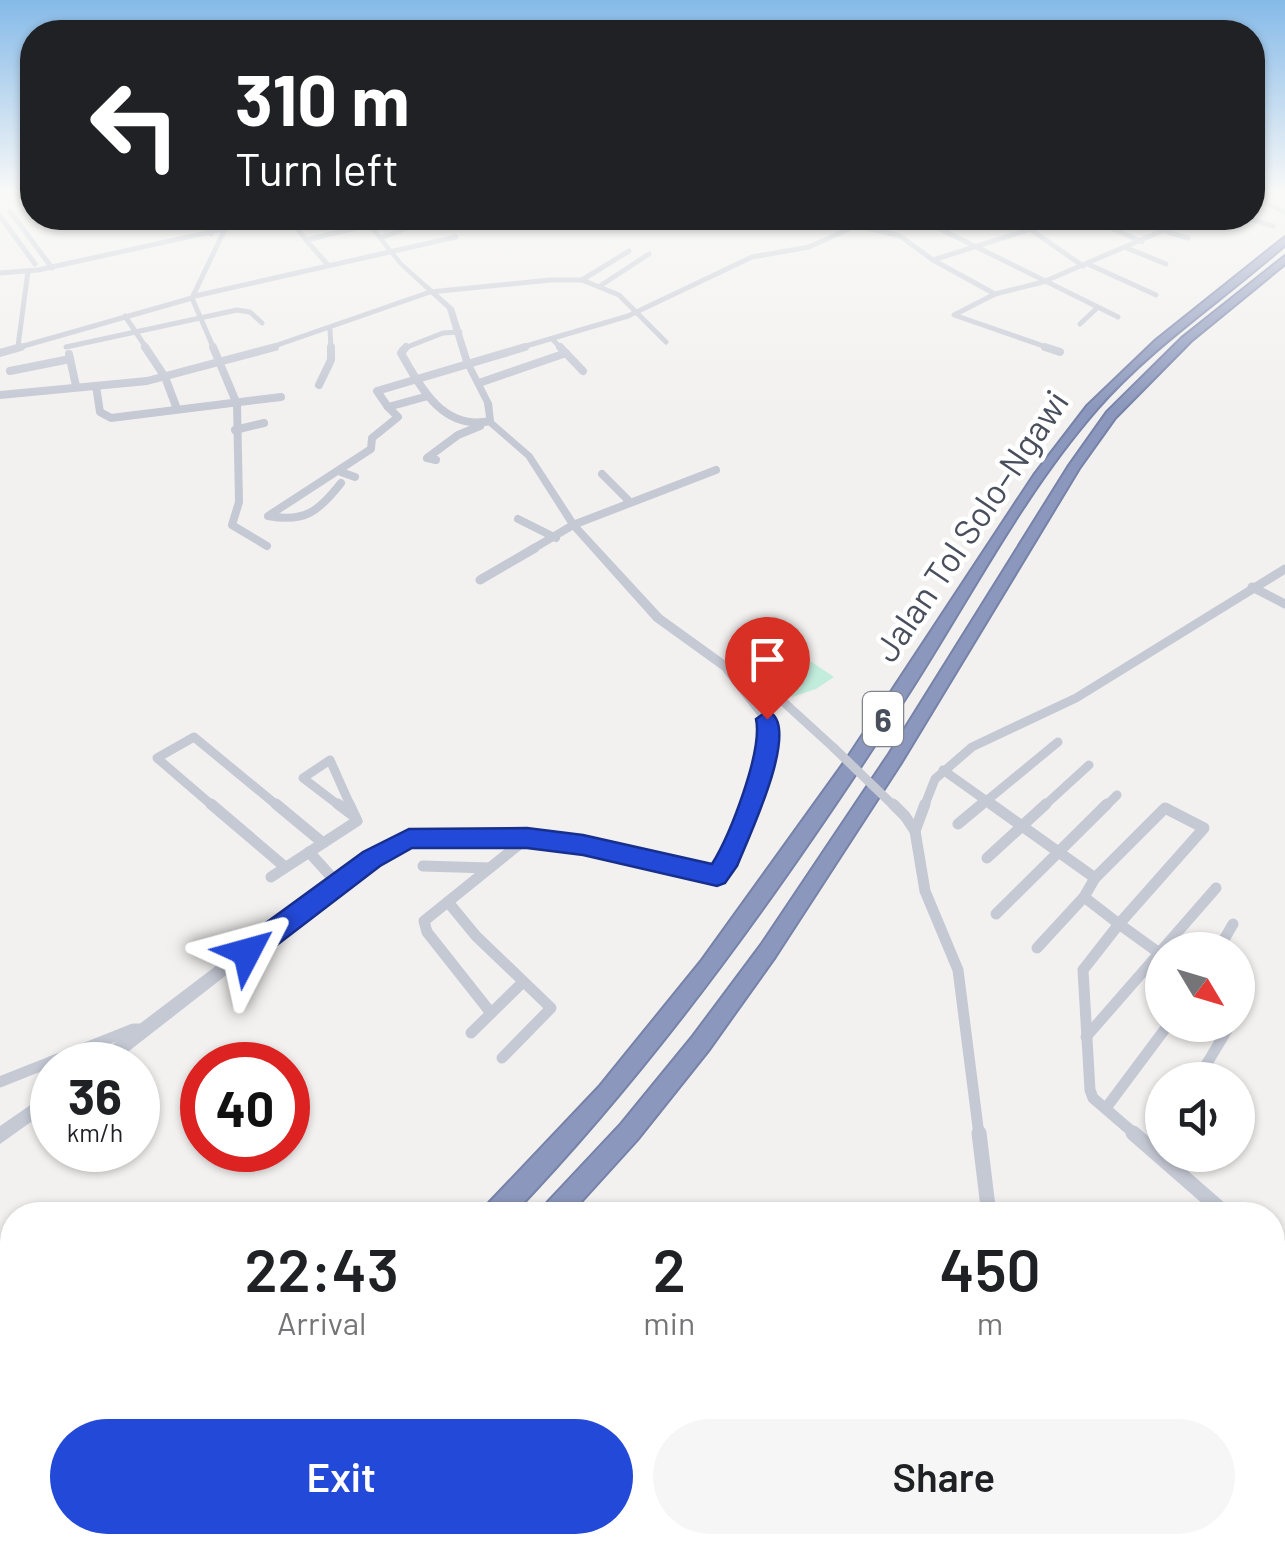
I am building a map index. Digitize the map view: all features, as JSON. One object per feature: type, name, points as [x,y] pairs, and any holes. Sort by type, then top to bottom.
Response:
[{"type":"highway","name":"Jalan Tol Solo–Ngawi","points":[[508,1202],[543,1168],[706,975],[898,698],[1015,516],[1092,407],[1258,264]]},
{"type":"highway","name":"Jalan Tol Solo–Ngawi","points":[[563,1202],[695,1050],[810,887],[1112,414],[1187,339],[1279,264]]},
{"type":"street","points":[[18,346],[28,264]]},
{"type":"street","points":[[0,273],[56,264]]},
{"type":"street","points":[[206,264],[194,297],[237,404],[240,502],[232,524],[267,546]]},
{"type":"street","points":[[0,352],[328,264]]},
{"type":"street","points":[[403,264],[450,308],[467,362],[488,404],[490,422],[532,460],[574,525],[658,618],[726,667],[763,685],[834,748],[916,831]]},
{"type":"street","points":[[587,291],[634,264]]},
{"type":"street","points":[[326,482],[340,483],[316,514],[294,521],[268,516],[326,482],[371,449],[372,438],[398,417],[378,389],[635,312],[738,264]]},
{"type":"street","points":[[939,264],[995,294]]},
{"type":"street","points":[[1008,264],[1118,318]]},
{"type":"street","points":[[1060,352],[954,316],[995,294],[1043,282],[1089,264]]},
{"type":"street","points":[[582,280],[606,265]]},
{"type":"street","points":[[1085,265],[1156,294]]},
{"type":"street","points":[[589,266],[624,270]]},
{"type":"street","points":[[0,395],[165,378],[330,329],[435,292],[554,279],[582,280],[626,299],[666,342]]},
{"type":"street","points":[[554,279],[568,289]]},
{"type":"street","points":[[403,293],[412,299]]},
{"type":"street","points":[[1080,324],[1096,308]]},
{"type":"street","points":[[66,348],[242,310],[262,323]]},
{"type":"street","points":[[126,316],[165,378],[177,409]]},
{"type":"street","points":[[318,384],[331,360],[330,329]]},
{"type":"street","points":[[460,332],[443,333],[402,349],[428,396],[454,420],[478,426],[490,422]]},
{"type":"street","points":[[61,334],[76,386]]},
{"type":"street","points":[[552,339],[583,370]]},
{"type":"street","points":[[508,351],[524,370]]},
{"type":"street","points":[[479,383],[566,353]]},
{"type":"street","points":[[10,372],[70,359]]},
{"type":"street","points":[[96,386],[103,416],[281,397]]},
{"type":"street","points":[[388,407],[428,396]]},
{"type":"street","points":[[436,460],[427,458],[458,434],[490,422]]},
{"type":"street","points":[[235,430],[264,423]]},
{"type":"street","points":[[371,449],[381,453]]},
{"type":"street","points":[[480,580],[574,525],[716,470]]},
{"type":"street","points":[[341,472],[355,478]]},
{"type":"street","points":[[602,474],[630,502]]},
{"type":"street","points":[[518,520],[556,538]]},
{"type":"street","points":[[987,1202],[958,970],[925,891],[916,831],[928,789],[972,747],[1114,676],[1285,569]]},
{"type":"street","points":[[1252,587],[1285,604]]},
{"type":"street","points":[[129,1042],[338,883],[409,838],[527,838],[583,845],[710,876],[722,872],[768,755],[771,735],[763,712],[726,667]]},
{"type":"street","points":[[286,867],[157,758],[194,737],[324,843]]},
{"type":"street","points":[[958,824],[1058,742]]},
{"type":"street","points":[[271,877],[357,822],[355,816],[330,760],[303,778],[355,816]]},
{"type":"street","points":[[987,858],[1089,765]]},
{"type":"street","points":[[944,770],[1095,878]]},
{"type":"street","points":[[996,914],[1117,795]]},
{"type":"street","points":[[1037,948],[1084,897],[1095,878],[1162,808],[1203,827],[1083,970],[1090,1093],[1145,1135]]},
{"type":"street","points":[[492,1014],[424,927],[429,916],[527,838]]},
{"type":"street","points":[[309,852],[338,883]]},
{"type":"street","points":[[423,866],[490,868]]},
{"type":"street","points":[[1179,932],[1216,888]]},
{"type":"street","points":[[1084,897],[1145,942]]},
{"type":"street","points":[[448,902],[550,1008],[502,1058]]},
{"type":"street","points":[[1228,932],[1233,924]]},
{"type":"street","points":[[1086,1038],[1145,971]]},
{"type":"street","points":[[471,1034],[523,982]]},
{"type":"street","points":[[0,1082],[133,1029],[147,1029]]},
{"type":"street","points":[[1106,1108],[1155,1042]]},
{"type":"street","points":[[0,1136],[30,1114]]},
{"type":"street","points":[[1185,1172],[1214,1202]]},
{"type":"green space","points":[[782,642],[834,677],[816,689],[792,697],[747,667]]},
{"type":"route","points":[[247,952],[305,906],[409,838],[527,838],[583,845],[717,875],[722,872],[768,755],[771,735],[767,719]]}]
